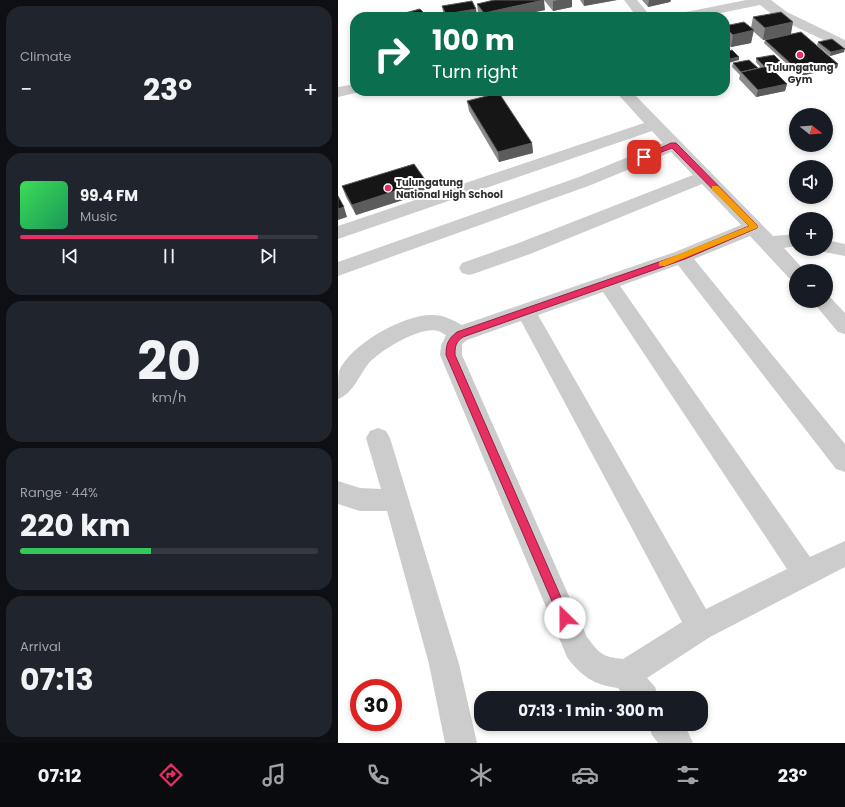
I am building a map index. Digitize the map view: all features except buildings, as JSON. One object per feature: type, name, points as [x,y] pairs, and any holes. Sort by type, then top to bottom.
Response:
[{"type":"street","points":[[630,0],[640,12]]},
{"type":"street","points":[[705,12],[764,0],[782,15],[833,38],[845,46]]},
{"type":"street","points":[[338,92],[350,90]]},
{"type":"street","points":[[628,96],[704,177],[762,235],[789,265]]},
{"type":"street","points":[[338,233],[654,125]]},
{"type":"street","points":[[338,269],[585,181],[674,145]]},
{"type":"street","points":[[469,268],[638,204],[704,177]]},
{"type":"street","points":[[789,239],[762,235],[682,257],[608,284],[460,334],[453,340],[450,346],[451,355],[577,647],[588,663],[604,672],[626,674],[700,627],[845,553]]},
{"type":"street","points":[[833,247],[845,250]]},
{"type":"street","points":[[682,257],[845,462]]},
{"type":"street","points":[[608,284],[805,573]]},
{"type":"street","points":[[828,308],[845,326]]},
{"type":"street","points":[[526,312],[700,627]]},
{"type":"street","points":[[338,390],[370,349],[406,330],[432,322],[437,322],[444,324],[460,334]]},
{"type":"street","points":[[378,438],[444,664],[461,743]]},
{"type":"street","points":[[338,492],[363,501],[378,502],[396,499]]},
{"type":"street","points":[[626,674],[639,691]]},
{"type":"street","points":[[669,731],[678,743]]},
{"type":"slow traffic","points":[[662,264],[754,226],[715,188]]},
{"type":"place","name":"Tulungatung Gym","points":[[800,55]]},
{"type":"place","name":"Tulungatung National High School","points":[[388,188]]},
{"type":"route","points":[[565,618],[451,355],[450,346],[453,340],[460,334],[608,284],[682,257],[754,226],[674,145],[644,157]]}]
